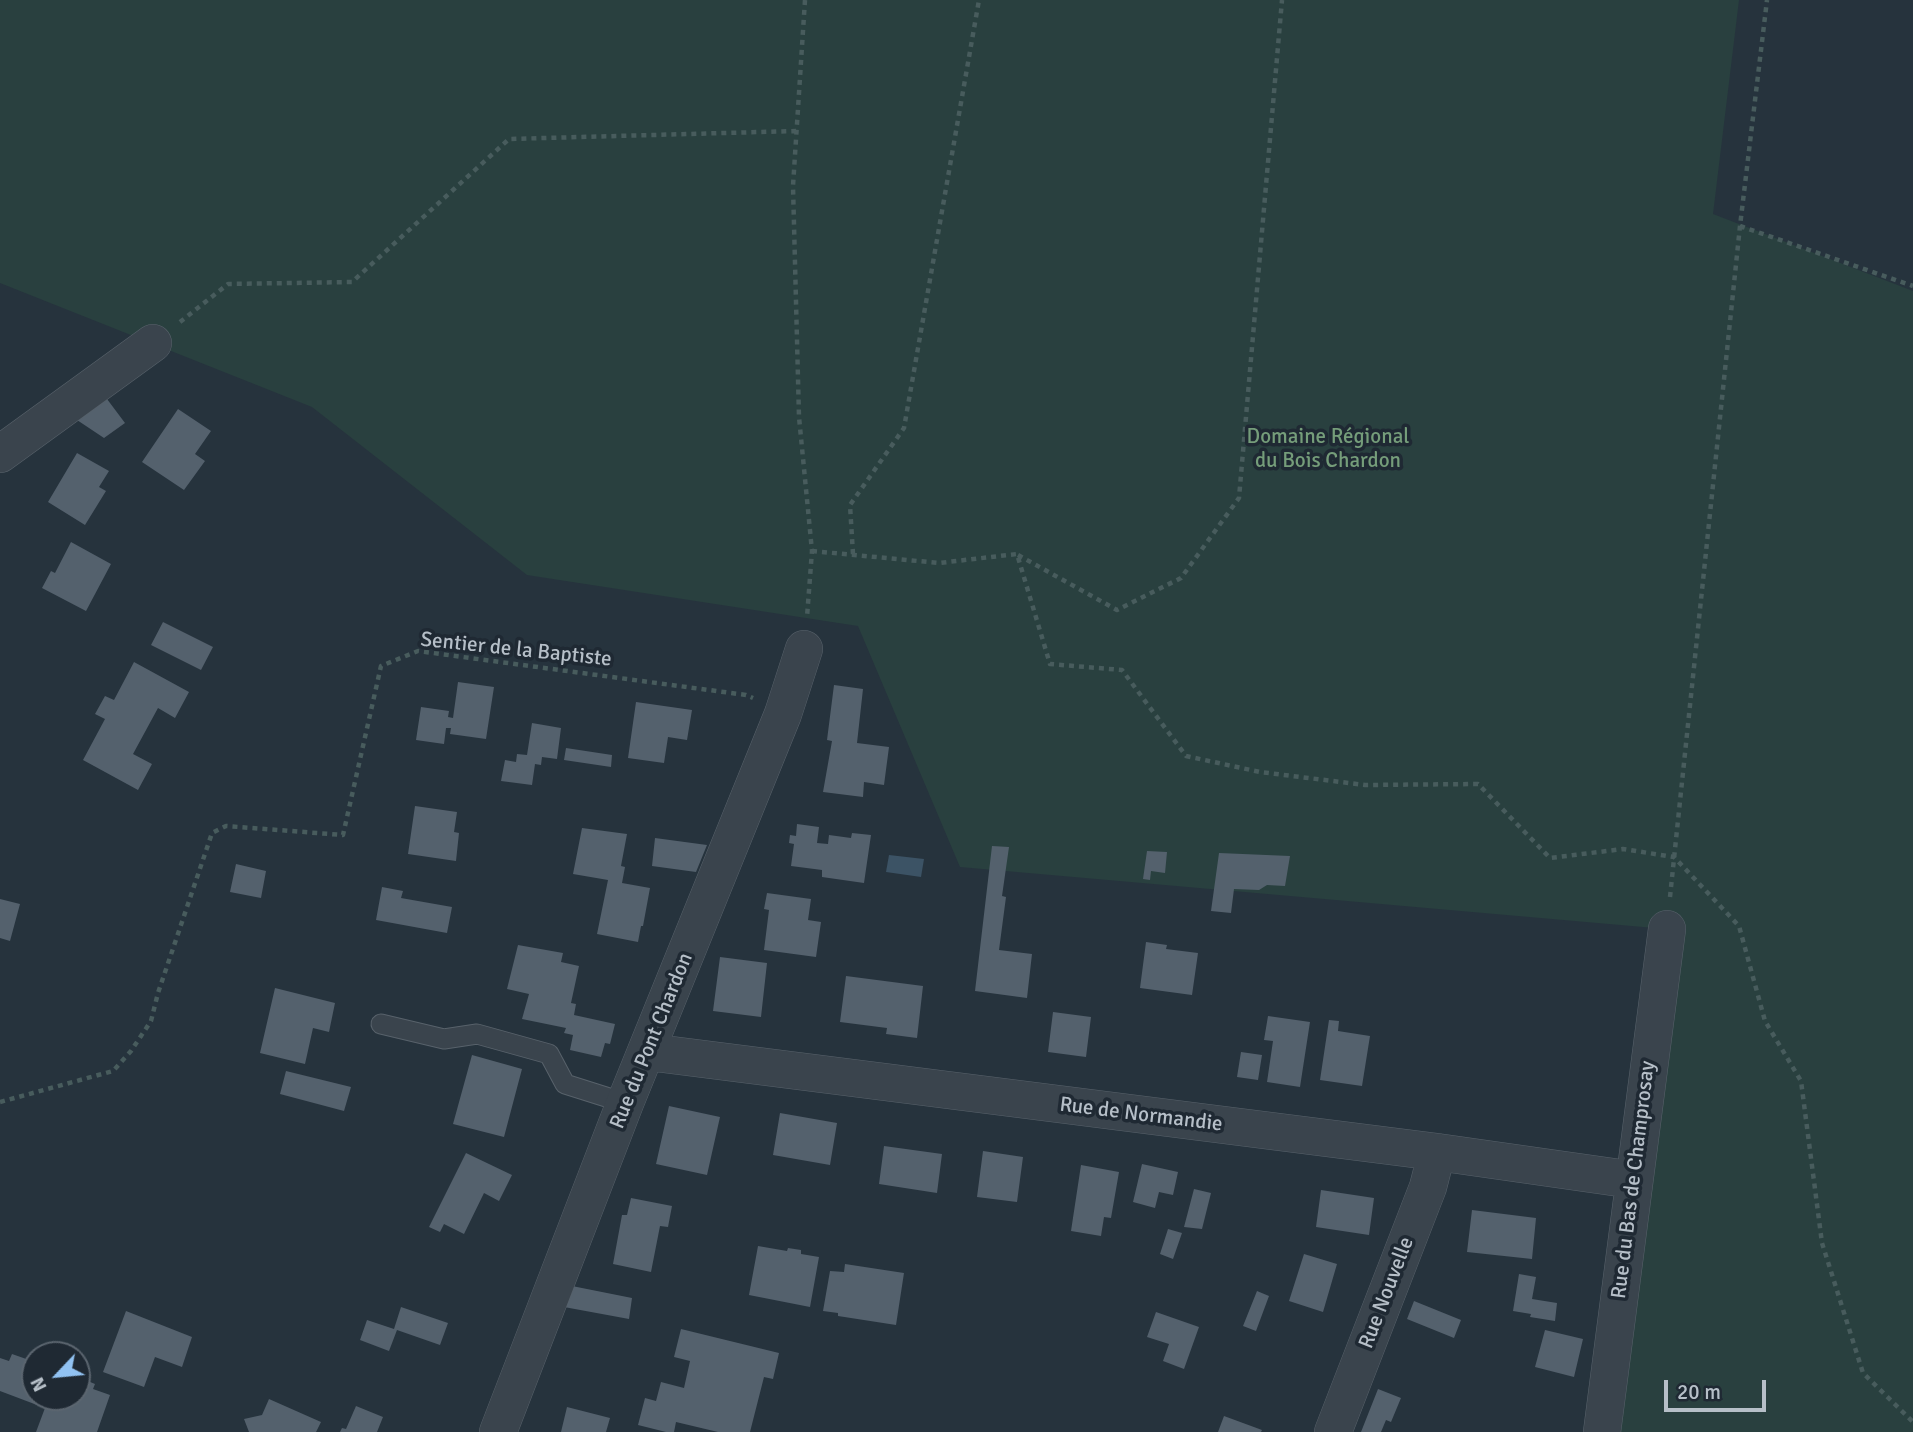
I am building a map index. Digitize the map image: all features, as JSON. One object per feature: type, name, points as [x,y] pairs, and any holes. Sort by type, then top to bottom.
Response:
[{"type":"street","points":[[0,454],[153,343]]},
{"type":"street","name":"Rue du Pont Chardon","points":[[498,1432],[625,1103],[648,1052],[783,714],[804,649]]},
{"type":"street","name":"Rue du Bas de Champrosay","points":[[1602,1432],[1667,929]]},
{"type":"street","name":"Rue de Normandie","points":[[648,1052],[1437,1152],[1634,1180]]},
{"type":"street","name":"Rue Nouvelle","points":[[1333,1432],[1428,1187],[1437,1152]]},
{"type":"lane","points":[[381,1024],[444,1039],[477,1034],[549,1054],[565,1084],[625,1103]]},
{"type":"path","points":[[804,649],[812,551],[799,417],[793,186],[805,0]]},
{"type":"path","points":[[853,554],[850,505],[904,428],[979,0]]},
{"type":"path","points":[[812,551],[939,563],[1017,554],[1117,610],[1181,578],[1238,498],[1282,0]]},
{"type":"path","points":[[1667,929],[1740,226],[1767,0]]},
{"type":"path","points":[[153,343],[228,284],[352,282],[509,139],[796,131]]},
{"type":"path","points":[[1740,226],[1913,286]]},
{"type":"path","points":[[1017,554],[1050,664],[1122,670],[1186,756],[1261,772],[1365,785],[1478,784],[1550,858],[1623,849],[1674,857],[1739,926],[1765,1021],[1801,1081],[1822,1243],[1863,1373],[1913,1422]]},
{"type":"path","name":"Sentier de la Baptiste","points":[[0,1102],[113,1071],[131,1051],[151,1021],[212,833],[226,826],[343,835],[381,666],[418,651],[746,695],[783,714]]},
{"type":"green space","name":"Domaine Régional du Bois Chardon","points":[[0,0],[1739,0],[1713,214],[1913,291],[1913,1432],[1602,1432],[1666,929],[960,867],[858,626],[527,575],[312,407],[0,283]]},
{"type":"water","points":[[889,855],[924,859],[921,877],[886,872]]},
{"type":"building","points":[[107,399],[125,423],[104,438],[77,420]]},
{"type":"building","points":[[178,409],[211,431],[195,454],[205,461],[184,490],[142,462]]},
{"type":"building","points":[[77,453],[109,471],[99,487],[106,491],[85,525],[48,502]]},
{"type":"building","points":[[71,542],[111,564],[86,611],[42,588],[51,571],[55,573]]},
{"type":"building","points":[[163,622],[213,647],[201,670],[151,645]]},
{"type":"building","points":[[134,662],[189,692],[175,718],[158,708],[133,754],[152,764],[138,790],[83,760],[105,719],[95,714],[105,696],[114,700]]},
{"type":"building","points":[[458,682],[494,687],[486,739],[450,734],[451,728],[446,728],[444,744],[416,740],[421,707],[449,711],[448,717],[453,718]]},
{"type":"building","points":[[834,685],[863,689],[857,743],[889,747],[884,785],[864,782],[863,797],[823,792],[832,741],[827,740]]},
{"type":"building","points":[[636,702],[692,710],[687,740],[668,737],[664,763],[628,758]]},
{"type":"building","points":[[532,723],[561,728],[557,759],[542,757],[541,765],[535,764],[532,785],[501,781],[505,760],[516,762],[517,754],[527,755]]},
{"type":"building","points":[[566,748],[612,755],[611,767],[564,760]]},
{"type":"building","points":[[415,806],[457,812],[454,832],[459,833],[456,861],[408,854]]},
{"type":"building","points":[[797,824],[819,827],[817,843],[828,844],[829,835],[851,838],[852,833],[871,835],[864,883],[822,877],[822,870],[791,866],[794,844],[789,843],[790,835],[796,836]]},
{"type":"building","points":[[582,828],[627,834],[621,866],[625,867],[622,883],[650,888],[638,942],[597,934],[608,880],[573,874]]},
{"type":"building","points":[[655,838],[707,845],[696,872],[652,866]]},
{"type":"building","points":[[992,846],[1009,847],[1002,896],[1006,897],[999,950],[1032,954],[1027,998],[975,991]]},
{"type":"building","points":[[1147,851],[1167,852],[1165,873],[1151,871],[1150,880],[1143,879]]},
{"type":"building","points":[[1219,853],[1290,856],[1285,886],[1267,885],[1259,890],[1234,889],[1231,913],[1211,911]]},
{"type":"building","points":[[236,864],[266,871],[261,898],[230,892]]},
{"type":"building","points":[[382,887],[403,891],[401,898],[452,907],[447,933],[376,920]]},
{"type":"building","points":[[767,893],[811,899],[808,920],[821,922],[816,957],[764,950],[769,910],[764,909]]},
{"type":"building","points":[[0,899],[20,904],[10,941],[0,938]]},
{"type":"building","points":[[1146,942],[1167,945],[1166,949],[1198,953],[1192,995],[1140,988]]},
{"type":"building","points":[[518,945],[563,953],[561,962],[579,966],[571,1003],[576,1004],[574,1015],[615,1024],[610,1044],[605,1043],[601,1057],[570,1050],[573,1035],[564,1033],[566,1028],[522,1019],[529,994],[507,989]]},
{"type":"building","points":[[720,957],[767,963],[761,1017],[713,1011]]},
{"type":"building","points":[[846,976],[923,986],[917,1038],[886,1034],[887,1028],[840,1022]]},
{"type":"building","points":[[275,988],[335,1003],[329,1032],[313,1028],[305,1064],[260,1053]]},
{"type":"building","points":[[1053,1012],[1091,1017],[1086,1057],[1048,1052]]},
{"type":"building","points":[[1268,1016],[1310,1022],[1300,1087],[1267,1082],[1273,1041],[1264,1040]]},
{"type":"building","points":[[1329,1020],[1339,1021],[1338,1031],[1370,1036],[1362,1086],[1320,1080]]},
{"type":"building","points":[[1241,1052],[1262,1055],[1258,1080],[1237,1077]]},
{"type":"building","points":[[472,1055],[522,1069],[504,1137],[453,1124]]},
{"type":"building","points":[[286,1071],[351,1087],[344,1111],[280,1094]]},
{"type":"building","points":[[669,1106],[720,1117],[707,1175],[656,1164]]},
{"type":"building","points":[[780,1113],[837,1123],[830,1165],[773,1155]]},
{"type":"building","points":[[884,1146],[942,1154],[937,1193],[879,1184]]},
{"type":"building","points":[[983,1151],[1023,1157],[1017,1202],[977,1197]]},
{"type":"building","points":[[466,1153],[512,1175],[499,1201],[484,1193],[464,1234],[444,1224],[440,1232],[429,1227]]},
{"type":"building","points":[[1142,1164],[1178,1172],[1173,1195],[1159,1192],[1155,1208],[1133,1202]]},
{"type":"building","points":[[1081,1165],[1119,1172],[1111,1218],[1104,1217],[1101,1236],[1071,1231]]},
{"type":"building","points":[[1194,1189],[1211,1193],[1202,1229],[1184,1227]]},
{"type":"building","points":[[1321,1190],[1374,1198],[1369,1235],[1316,1227]]},
{"type":"building","points":[[631,1198],[672,1206],[668,1227],[660,1226],[651,1272],[613,1264],[622,1215],[627,1215]]},
{"type":"building","points":[[1472,1210],[1536,1218],[1532,1259],[1467,1252]]},
{"type":"building","points":[[1168,1229],[1182,1233],[1173,1259],[1160,1254]]},
{"type":"building","points":[[758,1246],[787,1251],[788,1248],[801,1250],[801,1254],[819,1257],[810,1307],[749,1295]]},
{"type":"building","points":[[1304,1254],[1337,1264],[1323,1312],[1289,1301]]},
{"type":"building","points":[[845,1264],[904,1273],[896,1325],[823,1311],[830,1271],[844,1272]]},
{"type":"building","points":[[1519,1274],[1536,1277],[1532,1299],[1557,1303],[1555,1321],[1513,1311]]},
{"type":"building","points":[[572,1286],[632,1298],[629,1319],[564,1307]]},
{"type":"building","points":[[1257,1291],[1269,1296],[1256,1331],[1243,1326]]},
{"type":"building","points":[[1414,1301],[1461,1320],[1454,1338],[1407,1319]]},
{"type":"building","points":[[401,1307],[448,1323],[440,1345],[397,1330],[389,1351],[360,1340],[367,1320],[394,1329]]},
{"type":"building","points":[[126,1311],[192,1337],[182,1367],[155,1357],[144,1387],[103,1372]]},
{"type":"building","points":[[1156,1312],[1199,1327],[1184,1369],[1163,1361],[1169,1344],[1147,1337]]},
{"type":"building","points":[[681,1329],[779,1353],[773,1379],[764,1377],[750,1432],[718,1432],[676,1422],[674,1432],[638,1425],[645,1398],[656,1401],[661,1382],[684,1388],[690,1361],[674,1357]]},
{"type":"building","points":[[1545,1330],[1583,1339],[1574,1377],[1535,1367]]},
{"type":"building","points":[[12,1354],[21,1357],[21,1399],[0,1391],[0,1358],[9,1361]]},
{"type":"building","points":[[91,1382],[95,1384],[93,1389],[110,1395],[97,1432],[36,1432],[44,1411],[91,1411]]},
{"type":"building","points":[[1378,1389],[1401,1398],[1391,1422],[1386,1420],[1381,1432],[1361,1432]]},
{"type":"building","points":[[269,1399],[321,1422],[316,1432],[249,1432],[244,1419],[262,1415]]},
{"type":"building","points":[[356,1406],[383,1417],[377,1432],[340,1432],[342,1428],[346,1429]]},
{"type":"building","points":[[567,1407],[610,1418],[606,1432],[561,1432]]},
{"type":"building","points":[[1224,1416],[1262,1430],[1218,1432]]}]
